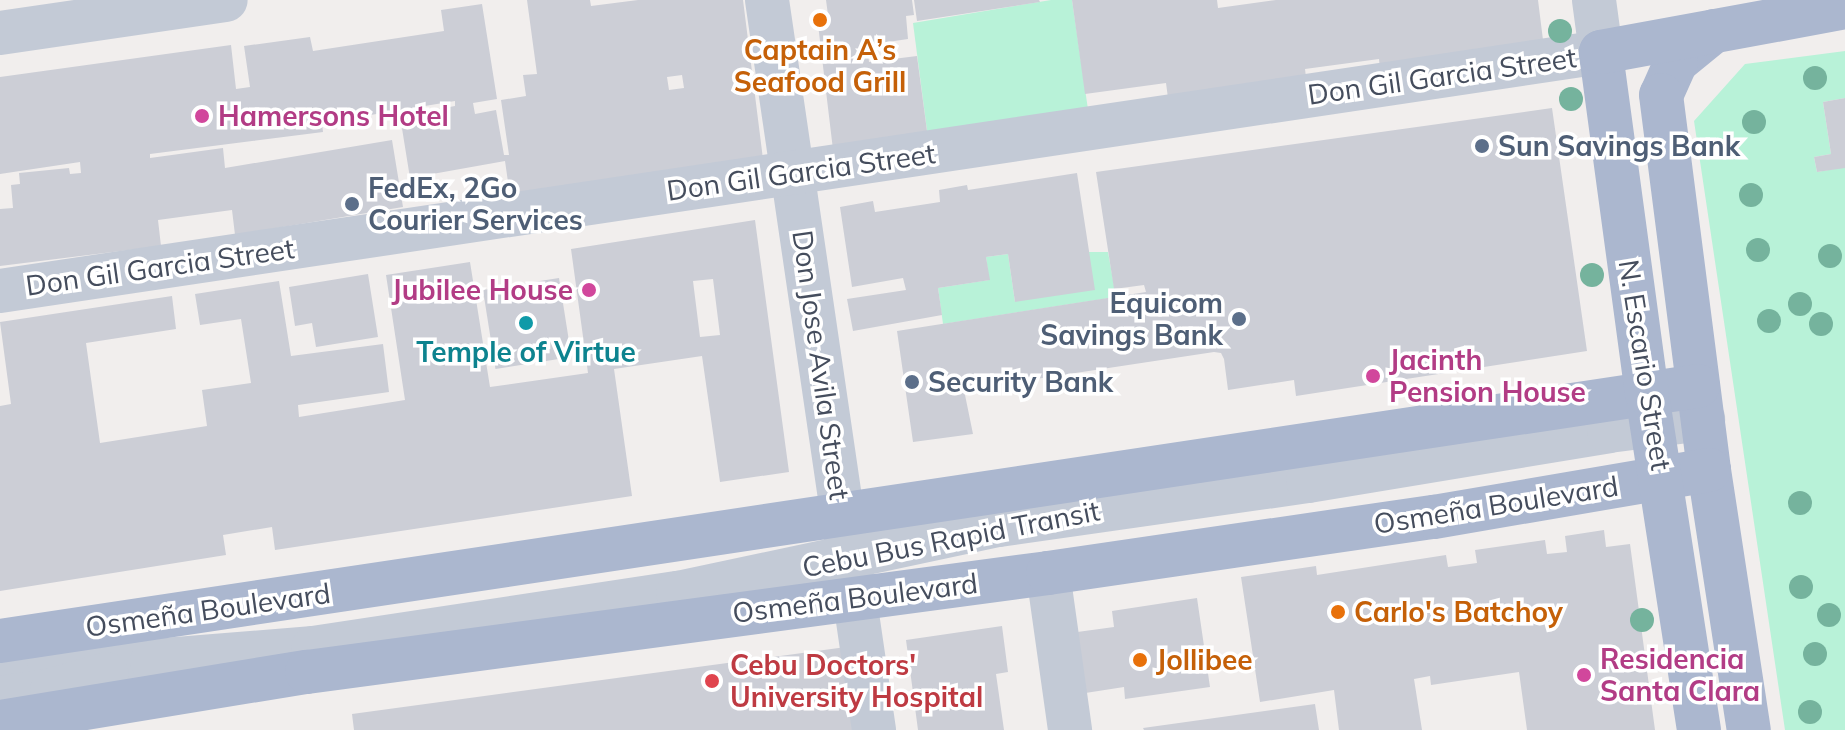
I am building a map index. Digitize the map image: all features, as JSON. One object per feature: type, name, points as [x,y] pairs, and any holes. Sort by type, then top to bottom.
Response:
[{"type":"main road","points":[[1601,52],[1845,7]]},
{"type":"main road","name":"N. Escario Street","points":[[1714,31],[1676,62],[1661,95],[1709,470],[1749,730]]},
{"type":"main road","name":"N. Escario Street","points":[[1601,52],[1649,409],[1663,478],[1699,730]]},
{"type":"main road","name":"Osmeña Boulevard","points":[[0,722],[307,672],[849,556],[1700,402]]},
{"type":"main road","name":"Osmeña Boulevard","points":[[0,641],[849,556],[1048,573],[1434,517],[1709,470]]},
{"type":"street","points":[[0,33],[226,0]]},
{"type":"street","name":"Don Jose Avila Street","points":[[767,0],[874,730]]},
{"type":"street","name":"N. Escario Street","points":[[1594,0],[1601,52]]},
{"type":"street","name":"Don Gil Garcia Street","points":[[0,291],[1601,52]]},
{"type":"street","name":"Cebu Bus Rapid Transit","points":[[0,666],[49,660],[152,661],[313,648],[678,593],[849,556]]},
{"type":"street","points":[[1048,573],[1070,730]]},
{"type":"street","name":"Cebu Bus Rapid Transit","points":[[0,698],[52,690],[152,661]]},
{"type":"green space","points":[[1051,0],[1072,0],[1090,123],[929,146],[913,23]]},
{"type":"green space","points":[[1845,51],[1845,98],[1823,102],[1831,154],[1814,157],[1817,172],[1845,167],[1845,730],[1785,730],[1694,121],[1745,64]]},
{"type":"green space","points":[[1089,252],[1108,252],[1116,297],[943,324],[938,288],[989,280],[986,257],[1008,254],[1015,302]]},
{"type":"building","points":[[527,0],[590,0],[591,6],[638,0],[743,0],[763,159],[510,196],[505,161],[410,178],[400,116],[455,106],[455,101],[322,123],[323,132],[150,154],[150,158],[223,148],[225,168],[392,140],[403,207],[235,235],[232,210],[158,220],[161,246],[0,266],[0,209],[13,208],[11,185],[20,184],[19,173],[69,168],[70,174],[81,173],[80,162],[0,174],[0,77],[231,45],[236,89],[250,87],[244,46],[310,37],[313,51],[444,31],[441,10],[482,4],[497,99],[473,103],[475,114],[496,110],[504,155],[509,155],[501,100],[526,96],[523,75],[537,74]],"holes":[[[682,75],[684,88],[669,90],[667,77]]]},
{"type":"building","points":[[826,0],[912,0],[914,15],[906,16],[908,39],[867,45],[869,62],[917,56],[929,146],[834,158],[817,16],[828,15]]},
{"type":"building","points":[[914,0],[1039,0],[1040,2],[917,21]]},
{"type":"building","points":[[1072,0],[1217,0],[1218,8],[1276,0],[1538,0],[1544,48],[1380,70],[1379,59],[1305,69],[1307,85],[1168,98],[1166,83],[1085,94]]},
{"type":"building","points":[[1845,98],[1845,168],[1817,172],[1814,157],[1831,154],[1823,102]]},
{"type":"building","points":[[1552,108],[1587,351],[1296,396],[1294,380],[1228,390],[1224,359],[1221,353],[1214,352],[964,390],[973,434],[913,442],[897,331],[1146,292],[1144,285],[1114,289],[1096,172]]},
{"type":"building","points":[[1077,173],[1095,290],[1015,302],[1008,254],[986,257],[990,280],[938,288],[942,315],[853,331],[847,299],[906,290],[903,278],[852,287],[840,207],[873,201],[875,212],[940,202],[939,190],[967,185],[968,190]]},
{"type":"building","points":[[755,220],[789,472],[720,482],[702,356],[614,369],[632,496],[275,550],[272,527],[223,535],[226,555],[0,591],[0,406],[11,404],[0,322],[172,296],[176,329],[86,343],[100,443],[207,426],[202,390],[251,383],[241,319],[200,325],[195,294],[279,281],[291,356],[383,344],[389,392],[298,405],[299,417],[405,400],[386,275],[470,262],[490,387],[588,373],[571,249]],"holes":[[[713,279],[720,335],[700,337],[693,281]]]},
{"type":"building","points":[[368,274],[378,337],[316,347],[312,323],[295,326],[289,287]]},
{"type":"building","name":"Temple of Virtue","points":[[559,278],[572,357],[495,369],[483,290]]},
{"type":"building","points":[[1604,530],[1606,547],[1630,544],[1655,730],[1527,730],[1519,672],[1431,685],[1430,676],[1414,679],[1422,730],[1339,730],[1334,690],[1260,702],[1241,577],[1316,566],[1317,575],[1446,555],[1448,567],[1477,563],[1475,550],[1545,540],[1547,554],[1567,552],[1565,536]]},
{"type":"building","name":"Jollibee","points":[[1197,598],[1210,687],[1125,699],[1124,687],[1079,694],[1070,633],[1114,627],[1112,611]]},
{"type":"building","points":[[1002,626],[1008,672],[996,674],[1004,730],[918,730],[906,640]]},
{"type":"building","name":"Cebu Doctors' University Hospital","points":[[846,647],[858,730],[354,730],[352,714]]},
{"type":"building","points":[[1315,704],[1319,730],[1143,728]]},
{"type":"place","name":"Captain A’s Seafood Grill","points":[[820,20]]},
{"type":"place","name":"Hamersons Hotel","points":[[202,116]]},
{"type":"place","name":"Sun Savings Bank","points":[[1482,146]]},
{"type":"place","name":"FedEx, 2Go Courier Services","points":[[352,204]]},
{"type":"place","name":"Jubilee House","points":[[589,290]]},
{"type":"place","name":"Equicom Savings Bank","points":[[1239,319]]},
{"type":"place","name":"Temple of Virtue","points":[[526,323]]},
{"type":"place","name":"Jacinth Pension House","points":[[1373,376]]},
{"type":"place","name":"Security Bank","points":[[912,382]]},
{"type":"place","name":"Carlo's Batchoy","points":[[1338,612]]},
{"type":"place","name":"Jollibee","points":[[1140,660]]},
{"type":"place","name":"Residencia Santa Clara","points":[[1584,675]]},
{"type":"place","name":"Cebu Doctors' University Hospital","points":[[712,681]]}]
